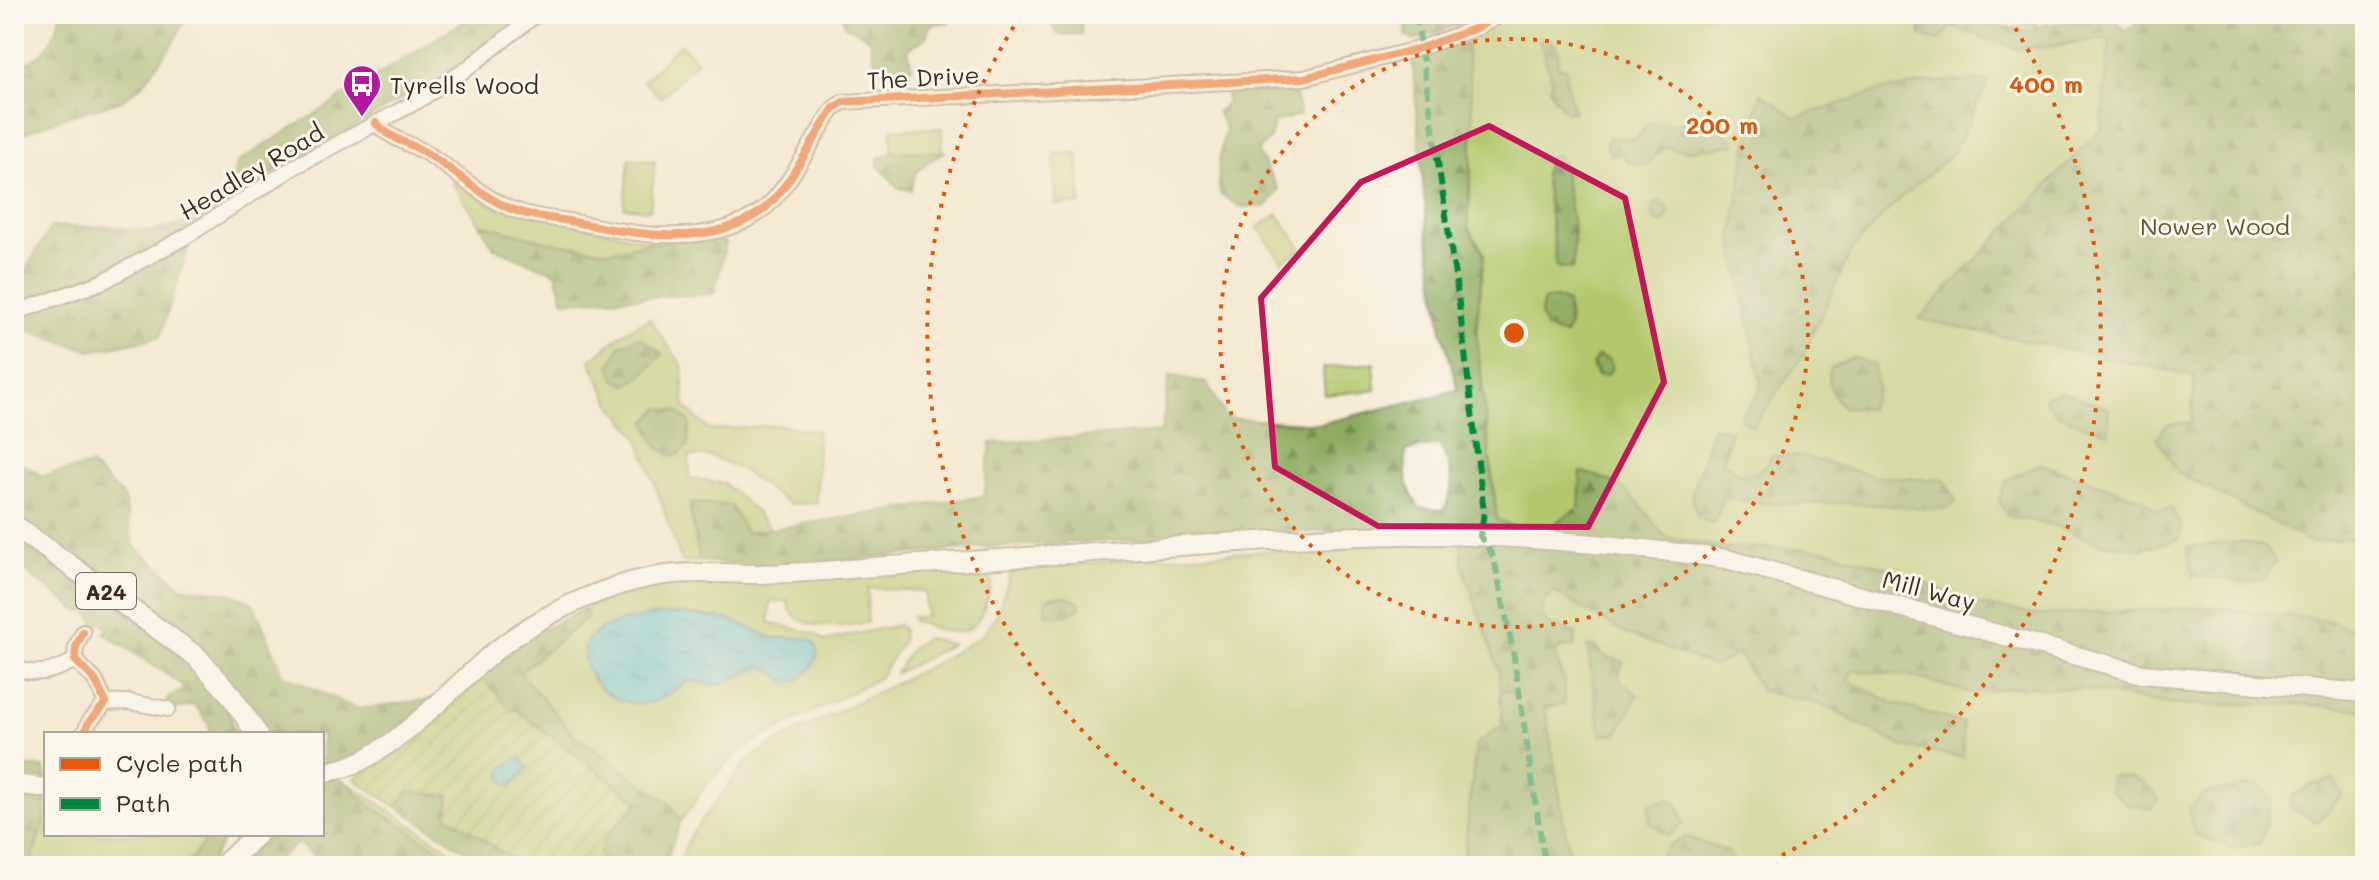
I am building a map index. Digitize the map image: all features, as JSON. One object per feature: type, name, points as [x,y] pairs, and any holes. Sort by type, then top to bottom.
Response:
[{"type":"highway","name":"A24","points":[[14,525],[197,657],[218,678],[256,732]]},
{"type":"highway","name":"A24","points":[[241,711],[243,732]]},
{"type":"highway","points":[[223,866],[238,836]]},
{"type":"highway","points":[[223,866],[255,836]]},
{"type":"main road","name":"Mill Way","points":[[324,772],[336,772],[355,763],[404,734],[496,651],[555,613],[616,587],[663,574],[706,571],[757,574],[985,561],[1246,540],[1480,536],[1654,549],[1727,559],[2142,674],[2365,693]]},
{"type":"main road","points":[[14,784],[44,788]]},
{"type":"street","name":"Headley Road","points":[[14,313],[102,282],[185,237],[294,167],[416,102],[464,71],[537,14]]},
{"type":"street","name":"The Drive","points":[[376,123],[385,134],[421,149],[513,209],[617,230],[672,236],[712,231],[741,222],[762,211],[782,187],[834,108],[843,102],[1304,78],[1421,48],[1476,28],[1502,14]]},
{"type":"street","points":[[83,632],[76,647],[75,660],[95,680],[106,703]]},
{"type":"street","points":[[14,667],[34,674],[56,670],[75,660]]},
{"type":"street","points":[[85,732],[89,722],[106,703],[129,702],[168,709]]},
{"type":"highlighted area","points":[[1489,126],[1625,198],[1664,382],[1588,527],[1378,526],[1275,467],[1261,298],[1361,182]]},
{"type":"green space","points":[[62,14],[188,14],[174,41],[145,82],[121,101],[62,118],[14,137],[14,68],[41,54]]},
{"type":"green space","points":[[476,14],[530,14],[447,73],[291,163],[181,233],[188,248],[160,337],[91,351],[14,326],[14,289],[51,227],[108,226],[150,231],[181,224],[226,195],[238,162]]},
{"type":"green space","points":[[842,14],[951,14],[949,22],[930,25],[926,38],[908,49],[912,68],[884,73],[873,56],[871,41],[845,26]]},
{"type":"green space","points":[[1043,14],[1086,14],[1082,16],[1081,34],[1059,35]]},
{"type":"green space","points":[[1407,14],[1486,14],[1414,41],[1406,36]]},
{"type":"green space","points":[[1510,14],[1918,14],[1921,36],[1951,26],[2017,49],[2045,48],[2110,37],[2101,129],[2195,376],[2191,422],[2167,425],[2311,542],[2365,537],[2365,866],[1571,866],[1518,544],[1519,529],[1497,520],[1476,330],[1484,254],[1468,227],[1473,119],[1466,39]]},
{"type":"green space","name":"Nower Wood","points":[[1918,14],[1957,14],[1987,25],[2033,30],[2044,24],[2090,21],[2110,14],[2125,30],[2157,14],[2365,14],[2365,537],[2311,542],[2177,472],[2156,438],[2167,425],[2191,422],[2195,376],[1919,319],[2101,129],[2110,38],[2017,49],[1951,27],[1939,41],[1921,36]]},
{"type":"green space","points":[[2014,14],[2038,14],[2036,27],[2013,23]]},
{"type":"green space","points":[[1466,39],[1473,119],[1468,227],[1484,254],[1476,330],[1497,520],[1520,529],[1519,544],[1536,545],[1546,529],[1579,508],[1581,472],[1621,487],[1665,537],[1723,547],[1826,550],[1892,569],[1976,604],[2037,615],[2213,607],[2326,620],[2365,633],[2365,710],[2299,704],[2172,705],[2081,689],[2016,687],[1971,693],[1910,676],[1853,670],[1848,681],[1893,703],[1963,723],[1963,757],[1904,747],[1821,704],[1761,691],[1738,654],[1713,666],[1625,633],[1554,592],[1543,604],[1541,616],[1547,623],[1576,634],[1575,646],[1560,648],[1555,655],[1564,682],[1564,704],[1545,707],[1571,866],[1463,866],[1476,744],[1502,726],[1499,671],[1462,564],[1462,525],[985,547],[771,567],[700,561],[689,503],[731,506],[746,533],[984,496],[991,443],[1161,432],[1170,375],[1207,383],[1226,418],[1320,424],[1458,390],[1442,330],[1427,228],[1412,58]],"holes":[[[1439,444],[1451,477],[1448,502],[1443,510],[1420,508],[1407,481],[1406,451]]]},
{"type":"green space","points":[[1549,39],[1559,49],[1557,67],[1566,68],[1574,113],[1566,112],[1549,90],[1552,79],[1539,41]]},
{"type":"green space","points":[[680,44],[697,61],[661,98],[643,81]]},
{"type":"green space","points":[[1989,81],[1954,152],[1892,206],[1852,249],[1802,357],[1753,427],[1740,418],[1758,394],[1761,383],[1732,238],[1748,141],[1761,93],[1796,118],[1879,91],[1933,82]]},
{"type":"green space","points":[[1293,86],[1300,115],[1274,122],[1270,139],[1257,151],[1279,190],[1266,207],[1240,207],[1220,194],[1219,162],[1226,130],[1217,112],[1226,104],[1226,90]]},
{"type":"green space","points":[[1714,123],[1736,144],[1685,151],[1665,147],[1647,165],[1629,162],[1621,153],[1611,156],[1606,144],[1609,138],[1636,139],[1647,125]]},
{"type":"green space","points":[[942,128],[942,152],[892,152],[892,129]]},
{"type":"green space","points":[[892,152],[945,152],[918,171],[911,190],[898,188],[878,165],[879,158]]},
{"type":"green space","points":[[1078,153],[1081,204],[1056,205],[1054,154]]},
{"type":"green space","points":[[1558,155],[1563,164],[1574,232],[1573,269],[1557,267],[1544,174],[1548,158]]},
{"type":"green space","points":[[629,158],[655,161],[650,210],[624,207]]},
{"type":"green space","points":[[451,181],[463,183],[488,203],[654,242],[608,251],[549,242],[480,224]]},
{"type":"green space","points":[[1658,201],[1666,206],[1668,216],[1662,223],[1656,222],[1651,210]]},
{"type":"green space","points":[[1278,214],[1302,249],[1282,262],[1258,227]]},
{"type":"green space","points":[[480,224],[549,242],[607,251],[654,242],[715,237],[726,243],[714,294],[564,301],[556,273],[494,248]]},
{"type":"green space","points":[[1556,298],[1567,303],[1569,325],[1565,335],[1546,329],[1540,316],[1544,300]]},
{"type":"green space","points":[[649,318],[682,365],[685,407],[709,430],[777,425],[818,431],[817,503],[789,504],[740,469],[710,456],[689,456],[690,478],[724,484],[770,529],[745,533],[689,504],[700,561],[682,562],[638,436],[613,407],[590,361],[621,335]]},
{"type":"green space","points":[[641,337],[662,354],[642,376],[627,385],[616,380],[610,366],[621,345]]},
{"type":"green space","points":[[1598,356],[1609,360],[1612,368],[1607,375],[1597,376],[1592,365]]},
{"type":"green space","points":[[1854,357],[1874,366],[1878,389],[1869,409],[1843,407],[1831,389],[1830,368]]},
{"type":"green space","points":[[1374,363],[1376,390],[1325,395],[1323,368]]},
{"type":"green space","points":[[2061,391],[2108,408],[2109,433],[2054,411],[2044,397]]},
{"type":"green space","points":[[660,408],[677,411],[690,422],[688,446],[675,457],[659,448],[646,422]]},
{"type":"green space","points":[[1713,426],[1731,431],[1723,462],[1739,473],[1758,473],[1772,456],[1802,456],[1877,477],[1945,480],[1956,502],[1945,509],[1842,503],[1771,504],[1724,498],[1714,523],[1698,518],[1691,495]]},
{"type":"green space","points":[[14,458],[42,476],[91,465],[124,498],[133,545],[182,587],[230,593],[253,603],[284,675],[357,709],[433,699],[368,749],[324,764],[324,732],[265,732],[255,717],[14,518]]},
{"type":"green space","points":[[2041,464],[2145,500],[2155,510],[2172,509],[2182,528],[2179,539],[2143,549],[2099,543],[2052,525],[2008,516],[1999,501],[2006,480]]},
{"type":"green space","points":[[14,533],[190,659],[227,703],[234,732],[210,732],[209,725],[195,705],[171,710],[166,702],[169,697],[184,690],[178,682],[104,633],[108,629],[102,622],[97,625],[87,612],[79,612],[14,563]]},
{"type":"green space","points":[[2239,542],[2265,547],[2275,562],[2264,578],[2248,582],[2193,576],[2186,547]]},
{"type":"green space","points":[[1386,544],[1462,545],[1462,564],[1499,671],[1502,726],[1476,744],[1463,866],[678,866],[690,836],[748,760],[778,741],[938,662],[984,634],[998,612],[1012,570],[1158,557]]},
{"type":"green space","points":[[985,573],[992,582],[981,615],[966,630],[957,632],[913,621],[912,617],[926,617],[925,591],[868,588],[867,622],[833,626],[808,623],[798,618],[791,611],[788,601],[770,602],[769,622],[815,634],[824,641],[898,625],[903,629],[902,642],[879,678],[766,735],[736,754],[708,783],[681,821],[668,802],[573,734],[519,672],[587,618],[585,608],[650,582]],"holes":[[[669,614],[731,620],[773,638],[810,638],[816,644],[785,682],[772,669],[759,667],[715,685],[690,681],[655,701],[594,682],[583,653],[600,630],[641,618]]]},
{"type":"green space","points":[[1064,596],[1079,602],[1080,608],[1065,616],[1047,614],[1045,602],[1050,597]]},
{"type":"green space","points":[[585,608],[587,617],[520,672],[573,734],[668,802],[681,821],[664,866],[612,866],[599,855],[605,838],[639,802],[517,710],[397,746],[478,674],[524,639]]},
{"type":"green space","points":[[927,638],[952,644],[895,674],[912,647]]},
{"type":"green space","points":[[1596,646],[1604,656],[1623,662],[1619,679],[1638,695],[1617,734],[1601,735],[1587,647]]},
{"type":"green space","points":[[478,674],[512,711],[516,710],[639,803],[605,838],[599,855],[612,866],[523,866],[448,815],[450,796],[408,791],[397,807],[354,779]]},
{"type":"green space","points":[[14,760],[23,767],[44,767],[44,779],[14,777]]},
{"type":"green space","points":[[2110,776],[2139,780],[2159,800],[2151,809],[2128,804],[2111,791]]},
{"type":"green space","points":[[338,778],[355,788],[354,792],[371,806],[465,866],[326,866],[298,843],[269,866],[238,866],[267,836],[324,836],[324,779]]},
{"type":"green space","points":[[2334,779],[2342,795],[2318,822],[2289,808],[2292,796],[2314,784]]},
{"type":"green space","points":[[2259,784],[2272,801],[2260,844],[2231,848],[2194,833],[2188,809],[2206,793]]},
{"type":"green space","points":[[355,788],[475,866],[465,866],[371,806],[354,792]]},
{"type":"green space","points":[[14,789],[44,794],[44,820],[30,866],[14,866]]},
{"type":"green space","points":[[407,791],[450,796],[448,816],[523,866],[489,866],[397,807]]},
{"type":"green space","points":[[1671,798],[1679,806],[1683,824],[1668,836],[1650,822],[1649,805]]},
{"type":"green space","points":[[44,820],[44,836],[205,836],[203,844],[185,866],[30,866]]},
{"type":"green space","points":[[205,836],[226,836],[208,866],[185,866],[203,844]]},
{"type":"green space","points":[[1685,837],[1727,851],[1738,866],[1654,866],[1667,847]]},
{"type":"water","points":[[683,614],[731,620],[773,638],[810,638],[817,650],[815,662],[795,682],[785,682],[766,668],[758,668],[725,683],[686,682],[662,698],[647,703],[616,698],[592,678],[584,649],[597,632],[633,619]]},
{"type":"water","points":[[519,757],[528,767],[511,786],[507,786],[501,777],[503,768]]},
{"type":"marked path","points":[[1416,14],[1459,303],[1484,513],[1480,536],[1494,558],[1513,651],[1545,866]]},
{"type":"cycle path","points":[[376,123],[394,137],[428,154],[498,203],[516,211],[616,230],[691,235],[738,224],[760,212],[780,192],[834,108],[843,102],[1304,78],[1421,48],[1476,28],[1502,14]]},
{"type":"cycle path","points":[[83,632],[76,647],[75,660],[95,680],[106,703],[89,722],[85,732]]},
{"type":"place","name":"Tyrells Wood","points":[[362,118]]}]
